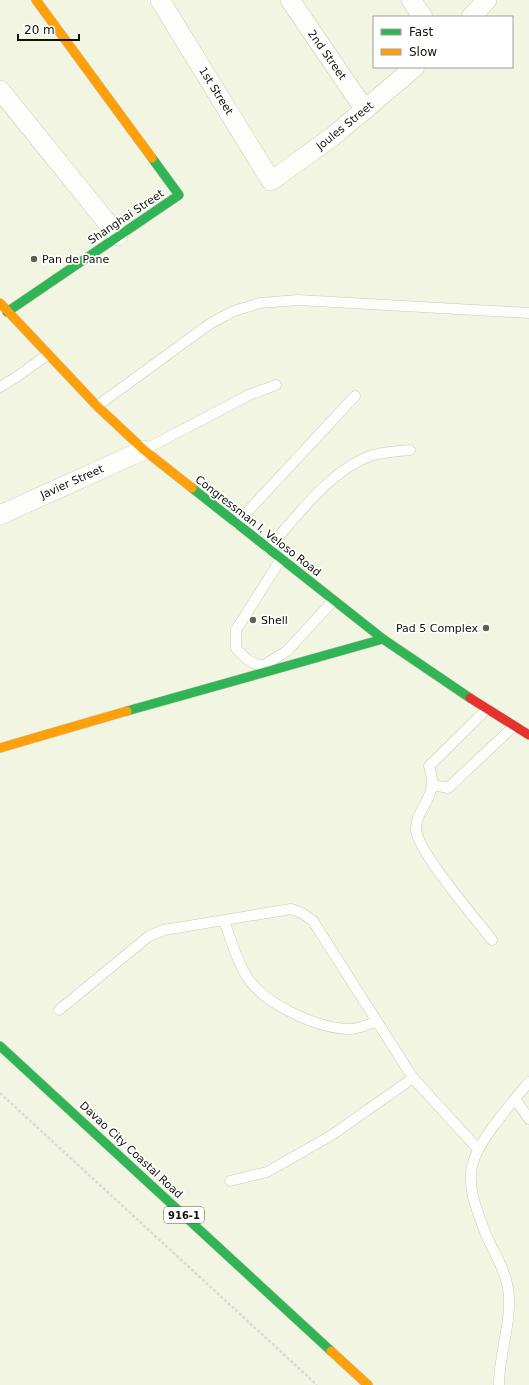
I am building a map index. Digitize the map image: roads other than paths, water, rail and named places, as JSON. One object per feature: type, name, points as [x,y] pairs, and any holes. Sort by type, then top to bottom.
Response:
[{"type":"main road","name":"Shanghai Street","points":[[7,312],[179,195],[36,0]]},
{"type":"main road","name":"Congressman I. Veloso Road","points":[[0,303],[47,355],[97,406],[144,450],[383,639],[487,709],[529,735]]},
{"type":"main road","points":[[0,748],[167,698],[383,639]]},
{"type":"main road","name":"Davao City Coastal Road","points":[[0,1046],[361,1383]]},
{"type":"street","name":"1st Street","points":[[160,0],[271,181]]},
{"type":"street","name":"2nd Street","points":[[290,0],[365,110]]},
{"type":"street","points":[[411,0],[421,16]]},
{"type":"street","points":[[472,16],[487,0]]},
{"type":"street","name":"Joules Street","points":[[271,181],[332,137],[414,68]]},
{"type":"street","points":[[0,90],[118,236]]},
{"type":"street","name":"Javier Street","points":[[0,515],[144,450]]},
{"type":"lane","points":[[97,406],[211,323],[234,311],[260,303],[298,300],[529,313]]},
{"type":"lane","points":[[0,387],[47,355]]},
{"type":"lane","points":[[144,450],[249,396],[276,385]]},
{"type":"lane","points":[[236,524],[355,396]]},
{"type":"lane","points":[[268,549],[330,480],[347,467],[372,455],[410,450]]},
{"type":"lane","points":[[281,559],[236,630],[236,648],[247,660],[254,664],[264,666],[287,651],[333,600]]},
{"type":"lane","points":[[487,709],[429,766],[433,785],[417,820],[416,830],[419,841],[428,857],[492,940]]},
{"type":"lane","points":[[433,785],[448,788],[514,726]]},
{"type":"lane","points":[[59,1010],[149,936],[164,930],[291,909],[302,913],[313,921],[413,1078],[478,1149]]},
{"type":"lane","points":[[224,920],[236,957],[248,978],[265,996],[297,1015],[324,1026],[351,1029],[376,1022]]},
{"type":"lane","points":[[230,1181],[267,1172],[326,1139],[413,1078]]},
{"type":"lane","points":[[499,1385],[499,1365],[507,1322],[508,1290],[502,1264],[486,1233],[473,1194],[471,1168],[478,1149],[529,1082]]},
{"type":"lane","points":[[515,1099],[529,1119]]},
{"type":"place","name":"Pan de Pane","points":[[34,259]]},
{"type":"place","name":"Shell","points":[[253,620]]},
{"type":"place","name":"Pad 5 Complex","points":[[486,628]]}]
